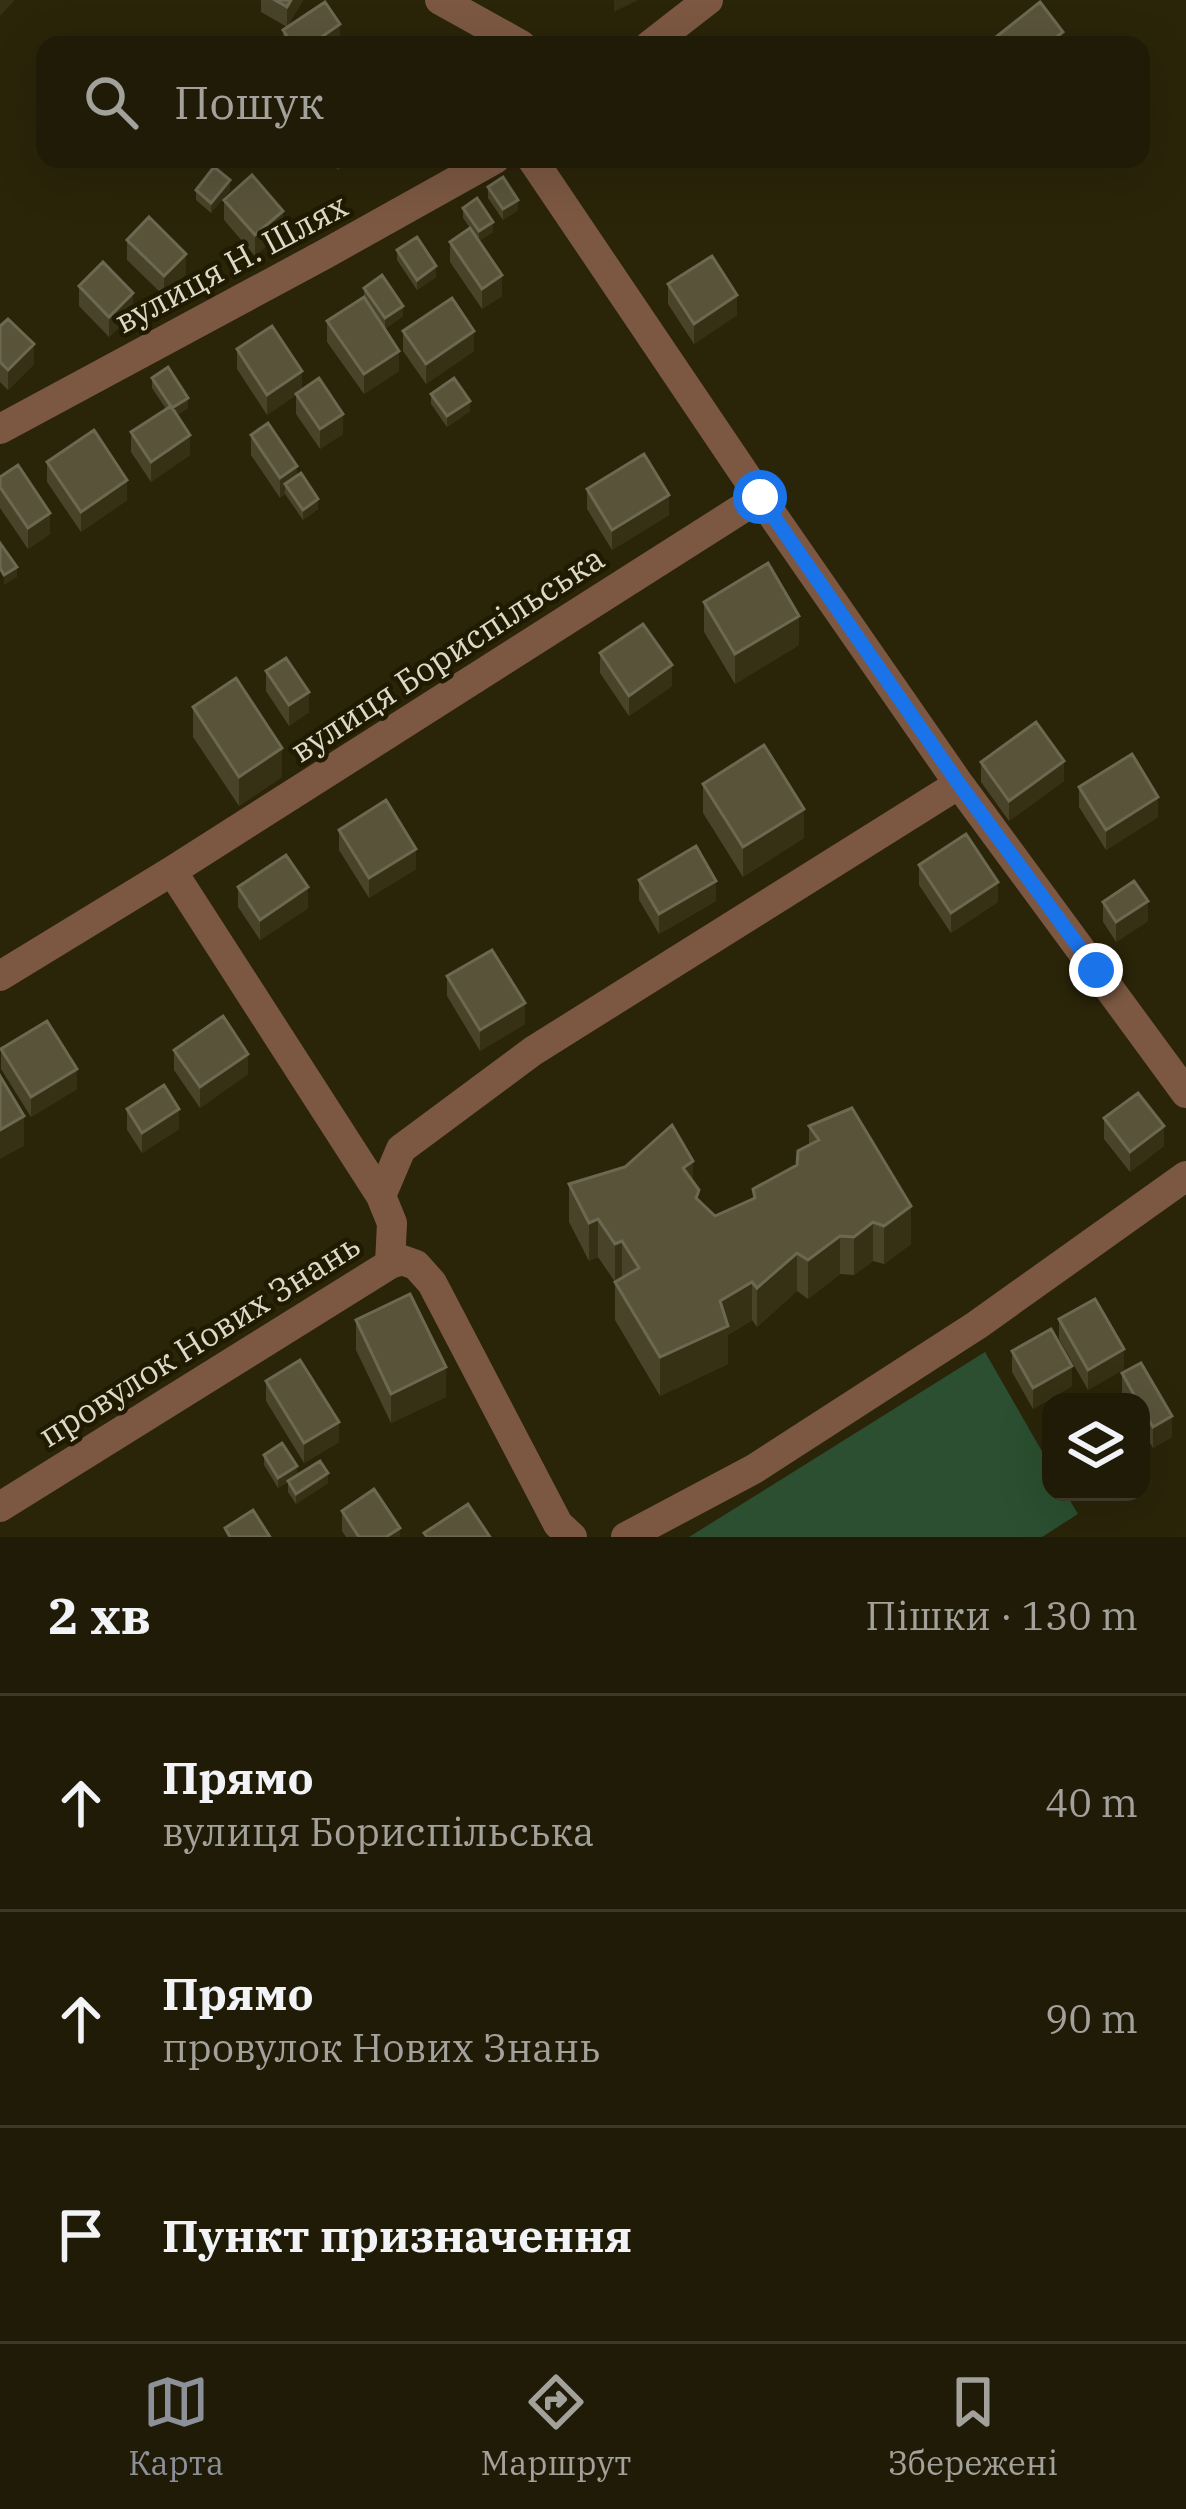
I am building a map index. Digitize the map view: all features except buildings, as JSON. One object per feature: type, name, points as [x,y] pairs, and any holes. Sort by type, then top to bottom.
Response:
[{"type":"street","points":[[440,0],[505,36]]},
{"type":"street","points":[[662,36],[709,0]]},
{"type":"street","name":"вулиця Н. Шлях","points":[[0,429],[479,168]]},
{"type":"street","points":[[538,168],[866,652],[1186,1093]]},
{"type":"street","name":"вулиця Бориспільська","points":[[0,976],[172,872],[760,497]]},
{"type":"street","points":[[381,1196],[400,1149],[533,1051],[959,784]]},
{"type":"street","points":[[172,872],[381,1196],[392,1223],[390,1264]]},
{"type":"street","points":[[626,1537],[754,1469],[977,1325],[1186,1176]]},
{"type":"street","name":"провулок Нових Знань","points":[[0,1507],[402,1260],[416,1265],[432,1282],[558,1524],[572,1537]]},
{"type":"green space","points":[[985,1352],[1042,1451],[1042,1501],[1070,1501],[1078,1514],[1042,1537],[689,1537]]},
{"type":"route","points":[[760,497],[959,784],[1096,970]]}]
